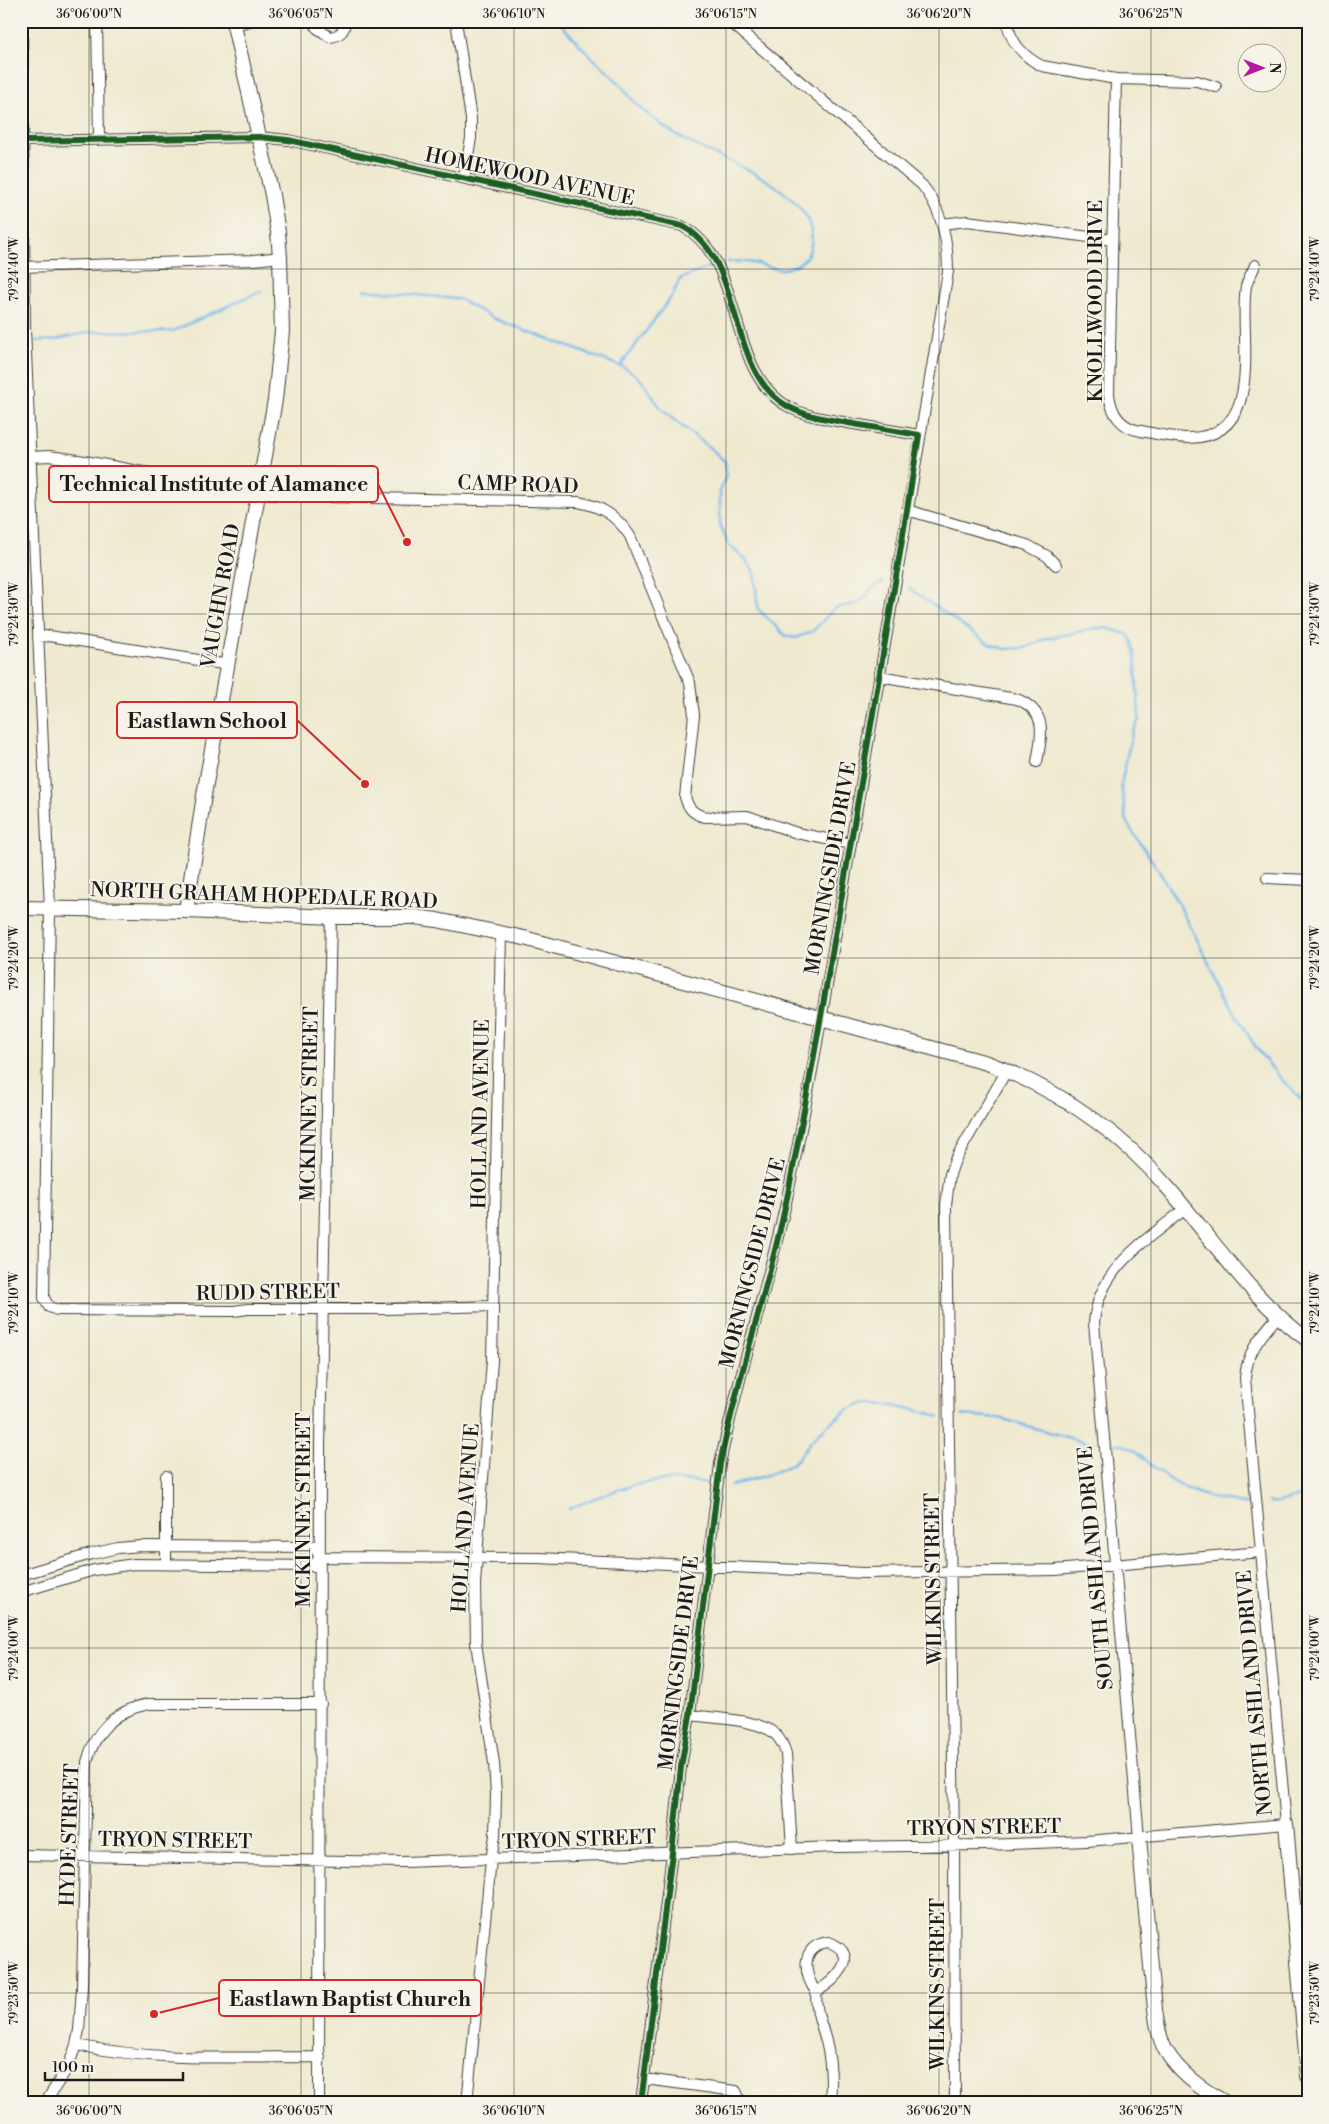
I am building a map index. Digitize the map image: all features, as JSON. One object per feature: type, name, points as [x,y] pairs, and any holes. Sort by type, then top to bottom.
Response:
[{"type":"street","points":[[22,21],[24,86],[22,267],[50,909]]},
{"type":"street","points":[[97,21],[99,139]]},
{"type":"street","points":[[234,23],[250,21]]},
{"type":"street","points":[[312,21],[317,28],[330,37],[340,35],[344,30],[344,21]]},
{"type":"street","points":[[456,21],[471,119],[470,148],[464,178]]},
{"type":"street","name":"MORNINGSIDE DRIVE","points":[[641,2103],[681,1767],[690,1715],[706,1566],[720,1464],[727,1429],[764,1296],[787,1197],[821,1018],[948,272],[948,256],[942,224],[936,205],[922,185],[729,21]]},
{"type":"street","points":[[1007,21],[1016,46],[1032,61],[1053,69],[1116,79],[1197,81],[1216,87]]},
{"type":"street","name":"VAUGHN ROAD","points":[[186,911],[259,494],[280,361],[282,308],[280,257],[272,195],[234,23]]},
{"type":"street","name":"KNOLLWOOD DRIVE","points":[[1116,79],[1110,403],[1118,419],[1125,425],[1137,430],[1180,437],[1203,436],[1224,426],[1235,415],[1242,401],[1244,390],[1246,284],[1256,265]]},
{"type":"street","name":"HOMEWOOD AVENUE","points":[[22,141],[259,137],[296,142],[682,226],[692,231],[705,242],[715,257],[754,370],[777,400],[800,412],[821,418],[919,435]]},
{"type":"street","points":[[942,224],[967,220],[1112,240]]},
{"type":"street","points":[[22,267],[234,261],[280,257]]},
{"type":"street","name":"CAMP ROAD","points":[[31,457],[49,456],[85,461],[259,494],[578,502],[596,506],[606,511],[624,526],[630,536],[690,683],[694,714],[685,797],[690,808],[698,816],[747,816],[797,833],[850,844]]},
{"type":"street","points":[[907,510],[1027,545],[1047,556],[1056,565]]},
{"type":"street","points":[[38,636],[49,636],[228,666]]},
{"type":"street","points":[[880,676],[1017,699],[1025,702],[1032,707],[1040,722],[1042,736],[1037,762]]},
{"type":"street","points":[[1267,878],[1308,880]]},
{"type":"street","name":"NORTH GRAHAM HOPEDALE ROAD","points":[[21,908],[415,917],[470,925],[821,1018],[1007,1070],[1060,1097],[1108,1130],[1152,1170],[1263,1302],[1308,1340]]},
{"type":"street","name":"RUDD STREET","points":[[50,909],[44,1298],[49,1307],[57,1310],[494,1306]]},
{"type":"street","name":"MCKINNEY STREET","points":[[319,2103],[321,1309],[331,916]]},
{"type":"street","name":"HOLLAND AVENUE","points":[[467,2103],[495,1836],[496,1794],[494,1763],[476,1643],[475,1583],[488,1426],[494,1306],[501,933]]},
{"type":"street","name":"WILKINS STREET","points":[[955,2103],[947,1190],[950,1174],[958,1153],[1007,1070]]},
{"type":"street","name":"SOUTH ASHLAND DRIVE","points":[[1185,1209],[1124,1260],[1103,1286],[1095,1310],[1094,1323],[1114,1565],[1157,2023],[1166,2051],[1191,2078],[1226,2103]]},
{"type":"street","name":"NORTH ASHLAND DRIVE","points":[[1278,1316],[1253,1347],[1246,1368],[1245,1378],[1308,2076]]},
{"type":"street","points":[[166,1476],[166,1564]]},
{"type":"street","points":[[21,1575],[103,1551],[141,1546],[314,1547],[320,1557]]},
{"type":"street","points":[[320,1557],[538,1558],[864,1573],[1055,1570],[1261,1552]]},
{"type":"street","points":[[21,1592],[94,1570],[118,1566],[166,1564],[313,1566],[320,1557]]},
{"type":"street","name":"HYDE STREET","points":[[46,2103],[62,2079],[76,2045],[82,2008],[87,1762],[92,1744],[116,1716],[126,1710],[149,1704],[321,1704]]},
{"type":"street","points":[[690,1715],[761,1726],[775,1734],[782,1742],[786,1754],[792,1849]]},
{"type":"street","name":"TRYON STREET","points":[[21,1855],[320,1862],[491,1860],[1087,1841],[1286,1824]]},
{"type":"street","points":[[816,1992],[835,1979],[844,1966],[844,1957],[840,1949],[829,1942],[820,1943],[808,1955],[807,1980],[816,1992],[816,2011],[829,2059],[831,2076],[830,2103]]},
{"type":"street","points":[[76,2045],[126,2054],[162,2057],[320,2058]]},
{"type":"street","points":[[645,2079],[736,2092],[741,2103]]},
{"type":"waterway","points":[[559,21],[580,45],[619,83],[634,102],[653,118],[689,142],[757,174],[787,195],[805,215],[809,223],[812,240],[807,255],[802,262],[784,269],[747,262],[728,262]]},
{"type":"waterway","points":[[620,366],[672,296],[680,279],[709,267]]},
{"type":"waterway","points":[[364,290],[459,299],[495,319],[632,372],[665,412],[725,462],[726,475],[720,492],[720,524],[728,544],[746,560],[754,572],[758,609],[786,636],[795,638],[813,631],[835,608],[856,604],[867,596],[871,589],[883,582]]},
{"type":"waterway","points":[[36,341],[54,340],[89,332],[173,331],[261,291]]},
{"type":"waterway","points":[[909,588],[989,644],[1006,649],[1025,648],[1045,639],[1097,628],[1107,628],[1127,634],[1131,639],[1135,653],[1139,719],[1132,733],[1121,785],[1126,818],[1130,828],[1175,898],[1226,996],[1253,1043],[1269,1065],[1308,1105]]},
{"type":"waterway","points":[[731,1486],[770,1474],[792,1464],[811,1441],[837,1417],[853,1407],[872,1403],[884,1404],[939,1416]]},
{"type":"waterway","points":[[962,1415],[999,1418],[1095,1445]]},
{"type":"waterway","points":[[1114,1444],[1134,1450],[1161,1473],[1191,1491],[1224,1501],[1247,1504]]},
{"type":"waterway","points":[[569,1509],[602,1495],[636,1485],[670,1480],[706,1483]]},
{"type":"waterway","points":[[1269,1502],[1274,1503],[1308,1496]]},
{"type":"cycle path","points":[[21,267],[23,267],[22,141],[259,137],[288,140],[682,226],[703,242],[717,264],[754,369],[768,391],[789,407],[810,415],[919,435],[814,1059],[797,1148],[781,1227],[727,1430],[720,1464],[690,1715],[681,1767],[641,2103]]},
{"type":"place","name":"Technical Institute of Alamance","points":[[407,542]]},
{"type":"place","name":"Eastlawn School","points":[[365,784]]},
{"type":"place","name":"Eastlawn Baptist Church","points":[[154,2014]]}]
